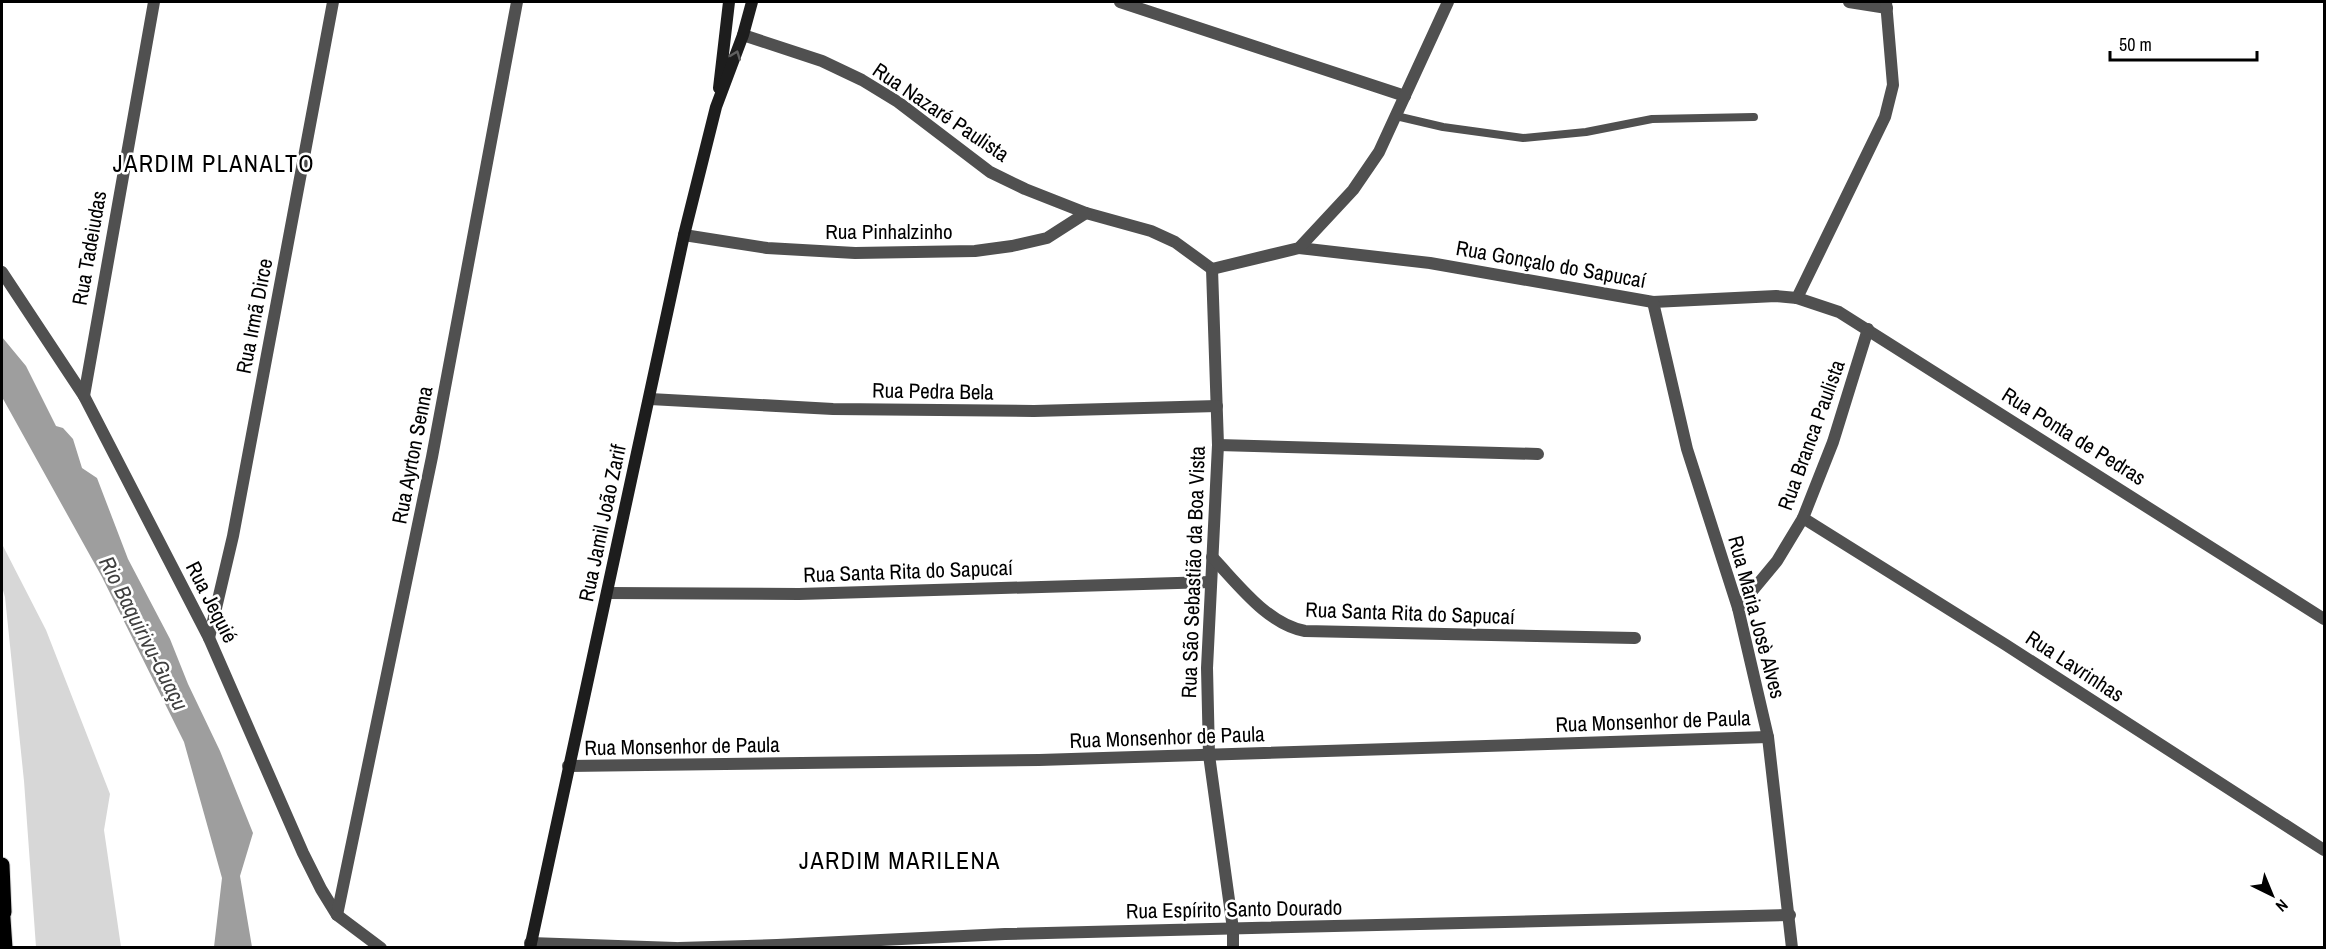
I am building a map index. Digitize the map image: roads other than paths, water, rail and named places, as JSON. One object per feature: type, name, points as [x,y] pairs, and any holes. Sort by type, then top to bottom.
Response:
[{"type":"main road","name":"Rua Jamil João Zarif","points":[[716,107],[729,2]]},
{"type":"main road","name":"Rua Jamil João Zarif","points":[[530,945],[684,235],[716,107],[743,35],[752,2]]},
{"type":"main road","points":[[2,865],[5,948]]},
{"type":"street","name":"Rua Tadeiudas","points":[[84,396],[154,2]]},
{"type":"street","name":"Rua Irmã Dirce","points":[[209,638],[235,525],[333,2]]},
{"type":"street","name":"Rua Ayrton Senna","points":[[337,915],[432,457],[517,2]]},
{"type":"street","points":[[1120,2],[1405,96]]},
{"type":"street","points":[[1212,269],[1299,248],[1353,190],[1379,152],[1448,2]]},
{"type":"street","points":[[1797,298],[1891,101],[1893,85],[1887,4],[1849,2]]},
{"type":"street","name":"Rua Nazaré Paulista","points":[[743,35],[822,62],[862,80],[898,102],[990,172],[1025,189],[1086,213],[1151,231],[1175,242],[1212,269]]},
{"type":"street","name":"Rua Pinhalzinho","points":[[684,235],[767,248],[855,253],[975,251],[1040,241],[1086,213]]},
{"type":"street","name":"Rua Gonçalo do Sapucaí","points":[[1299,248],[1430,263],[1653,302],[1776,296],[1797,298]]},
{"type":"street","name":"Rua São Sebastião da Boa Vista","points":[[1212,269],[1218,445],[1207,668],[1209,755],[1233,929],[1233,948]]},
{"type":"street","name":"Rua Jequié","points":[[2,272],[84,396],[209,638],[303,853],[337,915],[381,948]]},
{"type":"street","name":"Rua Ponta de Pedras","points":[[1797,298],[1839,312],[1868,329],[2325,619]]},
{"type":"street","name":"Rua Maria Josè Alves","points":[[1653,302],[1687,449],[1738,608],[1768,737],[1792,948]]},
{"type":"street","name":"Rua Branca Paulista","points":[[1738,608],[1777,561],[1803,518],[1833,442],[1868,329]]},
{"type":"street","name":"Rua Pedra Bela","points":[[650,399],[833,409],[1034,411],[1217,406]]},
{"type":"street","points":[[1218,445],[1538,454]]},
{"type":"street","name":"Rua Lavrinhas","points":[[1803,518],[2325,850]]},
{"type":"street","name":"Rua Santa Rita do Sapucaí","points":[[1212,557],[1269,615],[1290,628],[1305,631],[1635,638]]},
{"type":"street","name":"Rua Santa Rita do Sapucaí","points":[[607,593],[799,594],[1211,582]]},
{"type":"street","name":"Rua Monsenhor de Paula","points":[[568,766],[1039,760],[1768,737]]},
{"type":"street","name":"Rua Espírito Santo Dourado","points":[[530,945],[677,948],[1005,934],[1790,915]]},
{"type":"lane","points":[[1396,116],[1443,127],[1523,138],[1586,132],[1652,119],[1754,117]]},
{"type":"water","name":"Rio Baquirivu-Guaçu","points":[[2,337],[26,366],[56,426],[63,428],[73,439],[82,468],[97,478],[128,559],[170,639],[188,684],[220,751],[253,833],[240,876],[252,947],[214,947],[222,878],[184,742],[102,577],[2,397]]},
{"type":"district","name":"JARDIM PLANALTO","points":[[214,163]]},
{"type":"district","name":"JARDIM MARILENA","points":[[900,860]]}]
